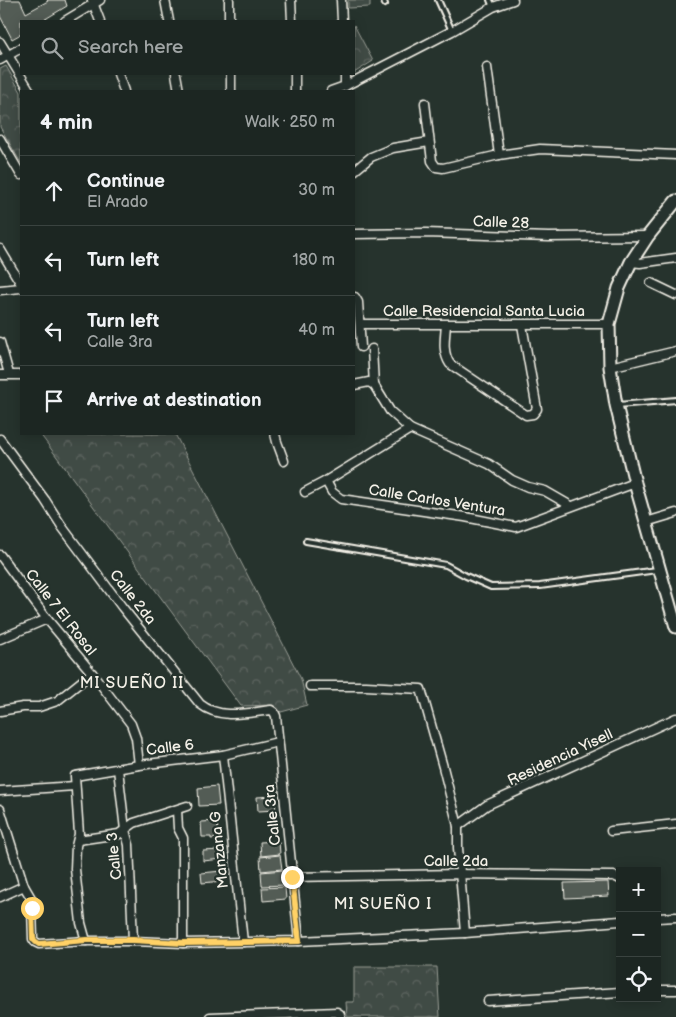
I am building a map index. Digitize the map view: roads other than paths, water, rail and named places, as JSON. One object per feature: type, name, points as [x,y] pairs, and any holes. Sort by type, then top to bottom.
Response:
[{"type":"street","points":[[166,0],[169,20]]},
{"type":"street","points":[[229,0],[229,20]]},
{"type":"street","points":[[291,0],[292,20]]},
{"type":"street","points":[[341,0],[342,20]]},
{"type":"street","points":[[334,90],[346,86],[452,31],[492,4],[513,0]]},
{"type":"street","points":[[66,20],[95,1],[100,20]]},
{"type":"street","points":[[0,42],[29,90]]},
{"type":"street","points":[[0,60],[20,49]]},
{"type":"street","points":[[487,67],[499,155]]},
{"type":"street","points":[[118,75],[124,90]]},
{"type":"street","points":[[176,75],[179,90]]},
{"type":"street","points":[[231,75],[231,90]]},
{"type":"street","points":[[294,75],[295,90]]},
{"type":"street","points":[[345,75],[346,86]]},
{"type":"street","points":[[424,103],[432,162],[436,166],[443,168],[499,155],[540,149],[676,155]]},
{"type":"street","points":[[0,139],[20,173]]},
{"type":"street","points":[[355,170],[371,157],[393,148],[429,142]]},
{"type":"street","points":[[676,201],[648,236],[631,262],[619,288],[609,324],[610,367],[616,405],[635,483],[676,627]]},
{"type":"street","name":"Calle 28","points":[[355,234],[426,233],[550,237],[648,236]]},
{"type":"street","points":[[0,250],[20,284]]},
{"type":"street","points":[[631,262],[640,263],[676,258]]},
{"type":"street","points":[[651,283],[676,295]]},
{"type":"street","points":[[0,290],[20,286]]},
{"type":"street","points":[[355,298],[358,302],[361,346]]},
{"type":"street","name":"Calle Residencial Santa Lucia","points":[[360,324],[609,324]]},
{"type":"street","points":[[446,325],[445,352],[450,364],[526,416],[533,414],[537,409],[522,325]]},
{"type":"street","points":[[0,342],[9,374]]},
{"type":"street","points":[[372,349],[374,385],[390,411],[410,428],[489,464],[512,480],[528,487],[545,491],[571,506]]},
{"type":"street","points":[[610,367],[676,351]]},
{"type":"street","points":[[0,375],[20,374]]},
{"type":"street","points":[[355,385],[369,382],[374,385]]},
{"type":"street","points":[[305,492],[326,482],[410,428]]},
{"type":"street","points":[[275,435],[284,461]]},
{"type":"street","name":"Calle 2da","points":[[0,439],[122,607],[200,704],[204,708],[225,714],[271,710],[276,716]]},
{"type":"street","name":"Calle Carlos Ventura","points":[[326,482],[332,492],[341,499],[466,517],[516,527],[635,483]]},
{"type":"street","points":[[646,522],[676,513]]},
{"type":"street","name":"Calle 7 El Rosal","points":[[0,555],[47,619],[131,724],[136,738],[139,765]]},
{"type":"street","points":[[0,639],[47,619]]},
{"type":"street","points":[[0,711],[23,707],[39,707],[57,701],[92,673]]},
{"type":"street","points":[[310,686],[366,686],[421,689],[458,826],[459,874],[465,933]]},
{"type":"street","name":"Calle 3ra","points":[[276,716],[299,941]]},
{"type":"street","name":"Residencia Yisell","points":[[458,826],[487,805],[676,718]]},
{"type":"street","name":"Calle 6","points":[[75,786],[76,775],[223,755],[278,742]]},
{"type":"street","name":"Manzana G","points":[[223,755],[242,942]]},
{"type":"street","name":"Calle 3","points":[[118,768],[125,830],[129,845],[133,940]]},
{"type":"street","points":[[0,791],[75,786],[79,834],[76,846],[75,869],[81,923],[86,940]]},
{"type":"street","points":[[78,840],[119,834],[134,823],[187,806]]},
{"type":"street","points":[[0,809],[24,886],[31,898],[33,939],[39,944],[86,940],[183,943],[299,941],[465,933],[616,921]]},
{"type":"street","points":[[177,810],[178,828],[183,838],[183,943]]},
{"type":"street","points":[[611,831],[676,824]]},
{"type":"street","name":"Calle 2da","points":[[292,877],[459,874],[616,877]]},
{"type":"street","points":[[0,896],[24,886]]},
{"type":"street","points":[[661,918],[676,917]]},
{"type":"street","points":[[661,990],[676,990]]},
{"type":"street","points":[[488,1001],[616,992]]},
{"type":"street","points":[[210,1017],[337,1012],[340,1014],[340,1017]]},
{"type":"lane","points":[[438,0],[452,31]]},
{"type":"lane","points":[[616,405],[676,400]]},
{"type":"lane","points":[[306,540],[446,565],[491,587],[540,586],[660,570]]},
{"type":"district","name":"MI SUEÑO II","points":[[132,682]]},
{"type":"district","name":"MI SUEÑO I","points":[[383,903]]}]
